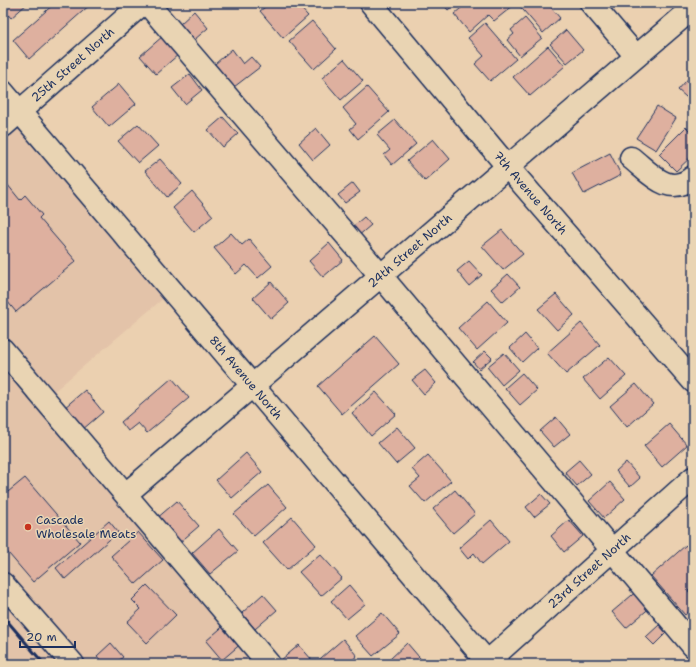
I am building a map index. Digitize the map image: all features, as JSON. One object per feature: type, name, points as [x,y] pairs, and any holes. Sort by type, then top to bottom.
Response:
[{"type":"street","name":"25th Street North","points":[[3,126],[143,3]]},
{"type":"street","points":[[147,3],[381,276],[693,646]]},
{"type":"street","name":"7th Avenue North","points":[[371,3],[508,166],[693,381]]},
{"type":"street","points":[[591,3],[636,56]]},
{"type":"street","name":"24th Street North","points":[[126,494],[693,8]]},
{"type":"street","name":"8th Avenue North","points":[[3,92],[488,663]]},
{"type":"street","points":[[631,158],[665,184],[675,187],[687,183],[693,177]]},
{"type":"street","points":[[3,350],[269,664]]},
{"type":"street","name":"23rd Street North","points":[[488,663],[693,478]]},
{"type":"street","points":[[3,584],[73,664]]},
{"type":"shaded area","points":[[20,111],[172,291],[45,399],[269,664],[3,664],[3,126]]},
{"type":"building","points":[[3,3],[28,3],[11,18],[3,9]]},
{"type":"building","points":[[55,3],[92,3],[29,59],[13,40]]},
{"type":"building","points":[[270,3],[296,3],[308,16],[283,38],[260,11]]},
{"type":"building","points":[[442,3],[456,3],[448,10]]},
{"type":"building","points":[[467,3],[512,3],[514,5],[494,21],[488,15],[469,32],[454,14]]},
{"type":"building","points":[[517,3],[547,3],[560,18],[543,33]]},
{"type":"building","points":[[194,11],[208,28],[194,40],[180,24]]},
{"type":"building","points":[[525,18],[542,38],[520,56],[507,40],[514,34],[511,30]]},
{"type":"building","points":[[312,21],[336,49],[314,69],[289,41]]},
{"type":"building","points":[[485,23],[516,59],[490,81],[475,64],[484,56],[468,38]]},
{"type":"building","points":[[566,30],[583,50],[567,63],[550,44]]},
{"type":"building","points":[[163,36],[179,54],[156,74],[140,56]]},
{"type":"building","points":[[548,46],[565,66],[530,96],[513,77]]},
{"type":"building","points":[[232,49],[243,64],[251,57],[260,67],[234,87],[215,64]]},
{"type":"building","points":[[344,59],[363,81],[341,100],[322,78]]},
{"type":"building","points":[[693,73],[693,103],[678,90]]},
{"type":"building","points":[[190,74],[202,90],[185,104],[172,88]]},
{"type":"building","points":[[119,84],[136,104],[109,127],[92,107]]},
{"type":"building","points":[[367,87],[389,112],[358,139],[350,129],[356,124],[343,108]]},
{"type":"building","points":[[657,106],[676,118],[656,150],[636,138]]},
{"type":"building","points":[[223,117],[238,134],[223,147],[208,130]]},
{"type":"building","points":[[395,120],[416,144],[392,165],[384,155],[390,150],[377,135]]},
{"type":"building","points":[[138,124],[158,146],[138,163],[118,141]]},
{"type":"building","points":[[686,127],[693,134],[693,155],[676,171],[659,154]]},
{"type":"building","points":[[316,128],[330,145],[313,160],[299,143]]},
{"type":"building","points":[[433,139],[450,159],[425,181],[407,161]]},
{"type":"building","points":[[610,153],[621,175],[584,194],[572,173]]},
{"type":"building","points":[[160,159],[182,184],[167,197],[145,171]]},
{"type":"building","points":[[3,179],[20,200],[25,195],[42,215],[39,218],[76,261],[16,312],[3,296]]},
{"type":"building","points":[[353,183],[360,192],[345,203],[338,195]]},
{"type":"building","points":[[192,191],[213,216],[194,232],[173,208]]},
{"type":"building","points":[[364,217],[371,225],[357,237],[350,229]]},
{"type":"building","points":[[502,230],[523,254],[503,270],[482,246]]},
{"type":"building","points":[[231,233],[242,245],[249,239],[272,266],[258,278],[246,265],[236,274],[214,248]]},
{"type":"building","points":[[329,243],[343,260],[323,277],[309,261]]},
{"type":"building","points":[[469,261],[482,275],[469,286],[457,271]]},
{"type":"building","points":[[508,274],[520,287],[503,302],[491,289]]},
{"type":"building","points":[[271,282],[289,303],[271,319],[253,298]]},
{"type":"building","points":[[556,294],[574,315],[557,330],[538,309]]},
{"type":"building","points":[[488,301],[507,323],[477,350],[458,328]]},
{"type":"building","points":[[581,323],[600,345],[566,374],[547,353]]},
{"type":"building","points":[[525,334],[537,348],[522,362],[510,348]]},
{"type":"building","points":[[375,336],[399,364],[342,414],[318,386]]},
{"type":"building","points":[[485,351],[492,358],[479,369],[473,362]]},
{"type":"building","points":[[504,353],[519,370],[502,385],[487,367]]},
{"type":"building","points":[[609,357],[626,376],[600,399],[583,379]]},
{"type":"building","points":[[425,370],[436,383],[424,394],[412,380]]},
{"type":"building","points":[[522,373],[537,390],[520,405],[505,388]]},
{"type":"building","points":[[172,378],[189,398],[147,433],[138,423],[128,431],[121,422]]},
{"type":"building","points":[[636,384],[653,404],[627,427],[610,406]]},
{"type":"building","points":[[85,390],[103,412],[82,430],[64,408]]},
{"type":"building","points":[[376,392],[396,414],[371,436],[352,413]]},
{"type":"building","points":[[556,417],[570,434],[554,447],[540,431]]},
{"type":"building","points":[[669,424],[687,445],[662,467],[644,446]]},
{"type":"building","points":[[397,427],[415,448],[396,464],[378,443]]},
{"type":"building","points":[[246,453],[262,472],[232,498],[216,480]]},
{"type":"building","points":[[428,455],[451,481],[425,503],[410,486],[420,478],[412,469]]},
{"type":"building","points":[[579,460],[591,474],[577,486],[565,472]]},
{"type":"building","points":[[626,462],[640,478],[630,487],[616,471]]},
{"type":"building","points":[[25,478],[80,542],[33,582],[3,547],[3,496]]},
{"type":"building","points":[[610,482],[625,499],[604,518],[589,501]]},
{"type":"building","points":[[268,485],[287,507],[254,536],[234,514]]},
{"type":"building","points":[[455,490],[475,514],[453,533],[433,509]]},
{"type":"building","points":[[541,494],[550,504],[534,517],[526,507]]},
{"type":"building","points":[[177,501],[199,526],[178,544],[156,519]]},
{"type":"building","points":[[292,517],[316,545],[287,570],[263,543]]},
{"type":"building","points":[[491,520],[509,541],[482,564],[474,553],[468,559],[459,548]]},
{"type":"building","points":[[569,520],[583,536],[564,552],[551,536]]},
{"type":"building","points":[[109,521],[118,532],[65,579],[56,568]]},
{"type":"building","points":[[219,529],[238,551],[210,574],[192,553]]},
{"type":"building","points":[[138,532],[163,560],[136,584],[111,556]]},
{"type":"building","points":[[686,545],[693,553],[693,586],[688,591],[693,596],[693,608],[685,615],[651,576]]},
{"type":"building","points":[[320,554],[342,578],[321,596],[299,572]]},
{"type":"building","points":[[147,585],[176,615],[147,643],[127,622],[141,609],[132,600]]},
{"type":"building","points":[[349,585],[365,604],[347,619],[331,601]]},
{"type":"building","points":[[638,590],[652,606],[626,628],[612,612]]},
{"type":"building","points":[[263,594],[277,610],[255,629],[242,613]]},
{"type":"building","points":[[382,613],[400,634],[373,656],[355,636]]},
{"type":"building","points":[[227,623],[243,642],[222,660],[206,641]]},
{"type":"building","points":[[659,625],[666,633],[654,645],[646,637]]},
{"type":"building","points":[[343,639],[357,656],[347,664],[314,664]]},
{"type":"building","points":[[111,643],[123,657],[115,664],[104,664],[97,656]]},
{"type":"building","points":[[407,643],[425,664],[394,664],[390,659]]},
{"type":"building","points":[[299,645],[312,660],[308,664],[284,664],[281,660]]},
{"type":"railway","points":[[3,616],[44,664]]},
{"type":"place","name":"Cascade Wholesale Meats","points":[[28,527]]}]
